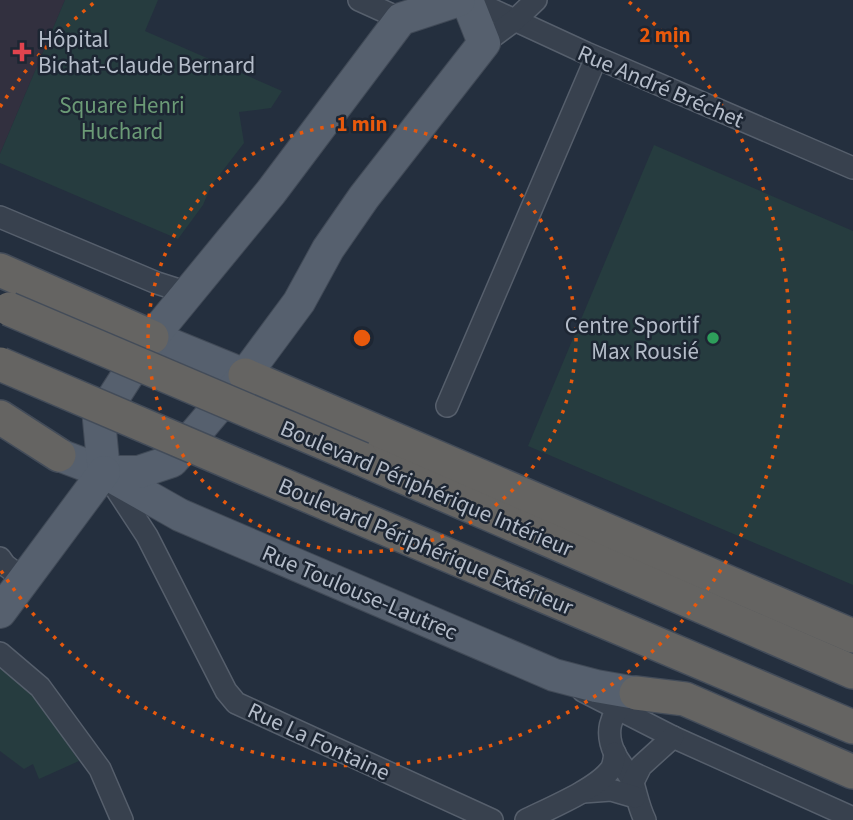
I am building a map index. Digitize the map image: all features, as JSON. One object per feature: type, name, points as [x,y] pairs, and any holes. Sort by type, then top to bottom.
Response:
[{"type":"highway","points":[[0,270],[152,337]]},
{"type":"highway","name":"Boulevard Périphérique Intérieur","points":[[0,305],[375,464],[853,673]]},
{"type":"highway","name":"Boulevard Périphérique Extérieur","points":[[0,365],[853,727]]},
{"type":"highway","points":[[245,375],[853,636]]},
{"type":"highway","points":[[0,417],[59,455]]},
{"type":"highway","points":[[626,701],[685,699],[853,772]]},
{"type":"main road","points":[[0,612],[104,472],[99,420],[152,337],[271,192],[401,19],[460,0]]},
{"type":"main road","points":[[59,455],[104,472],[139,472],[172,461],[245,375],[299,302],[328,249],[364,197],[484,43],[469,0]]},
{"type":"main road","points":[[152,337],[245,375]]},
{"type":"main road","name":"Rue Toulouse-Lautrec","points":[[104,472],[180,515],[554,675],[596,687],[626,701]]},
{"type":"street","points":[[359,0],[401,19]]},
{"type":"street","name":"Rue André Bréchet","points":[[469,0],[596,58],[853,168]]},
{"type":"street","points":[[484,43],[536,0]]},
{"type":"street","points":[[447,405],[596,58]]},
{"type":"street","points":[[0,217],[187,293]]},
{"type":"street","points":[[0,433],[59,455]]},
{"type":"street","name":"Rue La Fontaine","points":[[104,472],[146,536],[226,691],[236,703],[492,820]]},
{"type":"street","points":[[0,558],[25,580]]},
{"type":"street","points":[[0,653],[40,687],[100,769],[122,820]]},
{"type":"street","points":[[645,820],[634,789],[615,753],[609,725],[626,701],[673,737],[853,818]]},
{"type":"street","points":[[634,789],[641,766],[673,737]]},
{"type":"street","points":[[581,793],[613,766],[615,753]]},
{"type":"street","points":[[526,820],[581,793],[596,789],[634,789]]},
{"type":"shaded area","name":"Hôpital Bichat-Claude Bernard","points":[[0,0],[65,0],[0,154]]},
{"type":"green space","name":"Square Henri Huchard","points":[[65,0],[158,0],[145,31],[282,91],[271,108],[239,112],[244,143],[211,186],[203,205],[178,239],[0,163],[0,154]]},
{"type":"green space","name":"Centre Sportif Max Rousié","points":[[654,145],[853,231],[853,585],[528,446]]},
{"type":"green space","points":[[0,668],[32,693],[79,761],[39,779],[33,764],[24,769],[0,751]]},
{"type":"place","name":"Hôpital Bichat-Claude Bernard","points":[[22,52]]},
{"type":"place","name":"Centre Sportif Max Rousié","points":[[713,338]]}]
